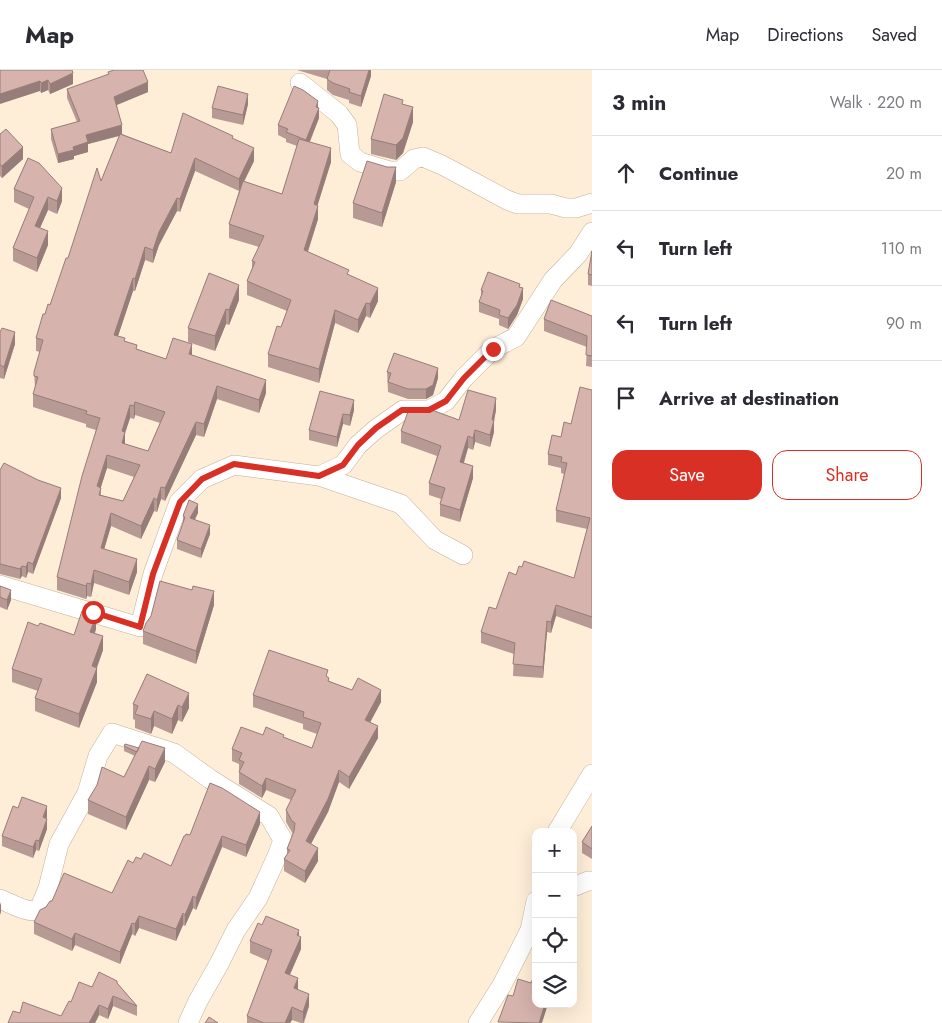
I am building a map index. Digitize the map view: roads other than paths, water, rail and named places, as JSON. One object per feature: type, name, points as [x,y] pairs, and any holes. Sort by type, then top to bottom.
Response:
[{"type":"street","points":[[300,83],[339,114],[347,125],[350,154],[360,162],[390,171],[400,171],[414,159],[423,157],[518,204],[551,204],[566,208],[576,208],[592,203]]},
{"type":"street","points":[[319,476],[343,465],[358,445],[376,428],[402,410],[429,410],[446,401],[464,378],[493,349],[516,337],[553,280],[578,254],[592,232]]},
{"type":"street","points":[[0,586],[140,627],[153,574],[180,502],[202,479],[234,464],[319,476],[401,504],[435,540],[463,555]]},
{"type":"street","points":[[0,899],[28,909],[39,910],[48,888],[59,844],[87,793],[98,756],[112,733],[174,753],[210,779],[269,816],[283,840],[258,898],[236,930],[188,1023]]},
{"type":"street","points":[[559,828],[592,774]]},
{"type":"street","points":[[577,885],[588,880],[592,881]]},
{"type":"street","points":[[478,1023],[502,985],[532,928]]}]
